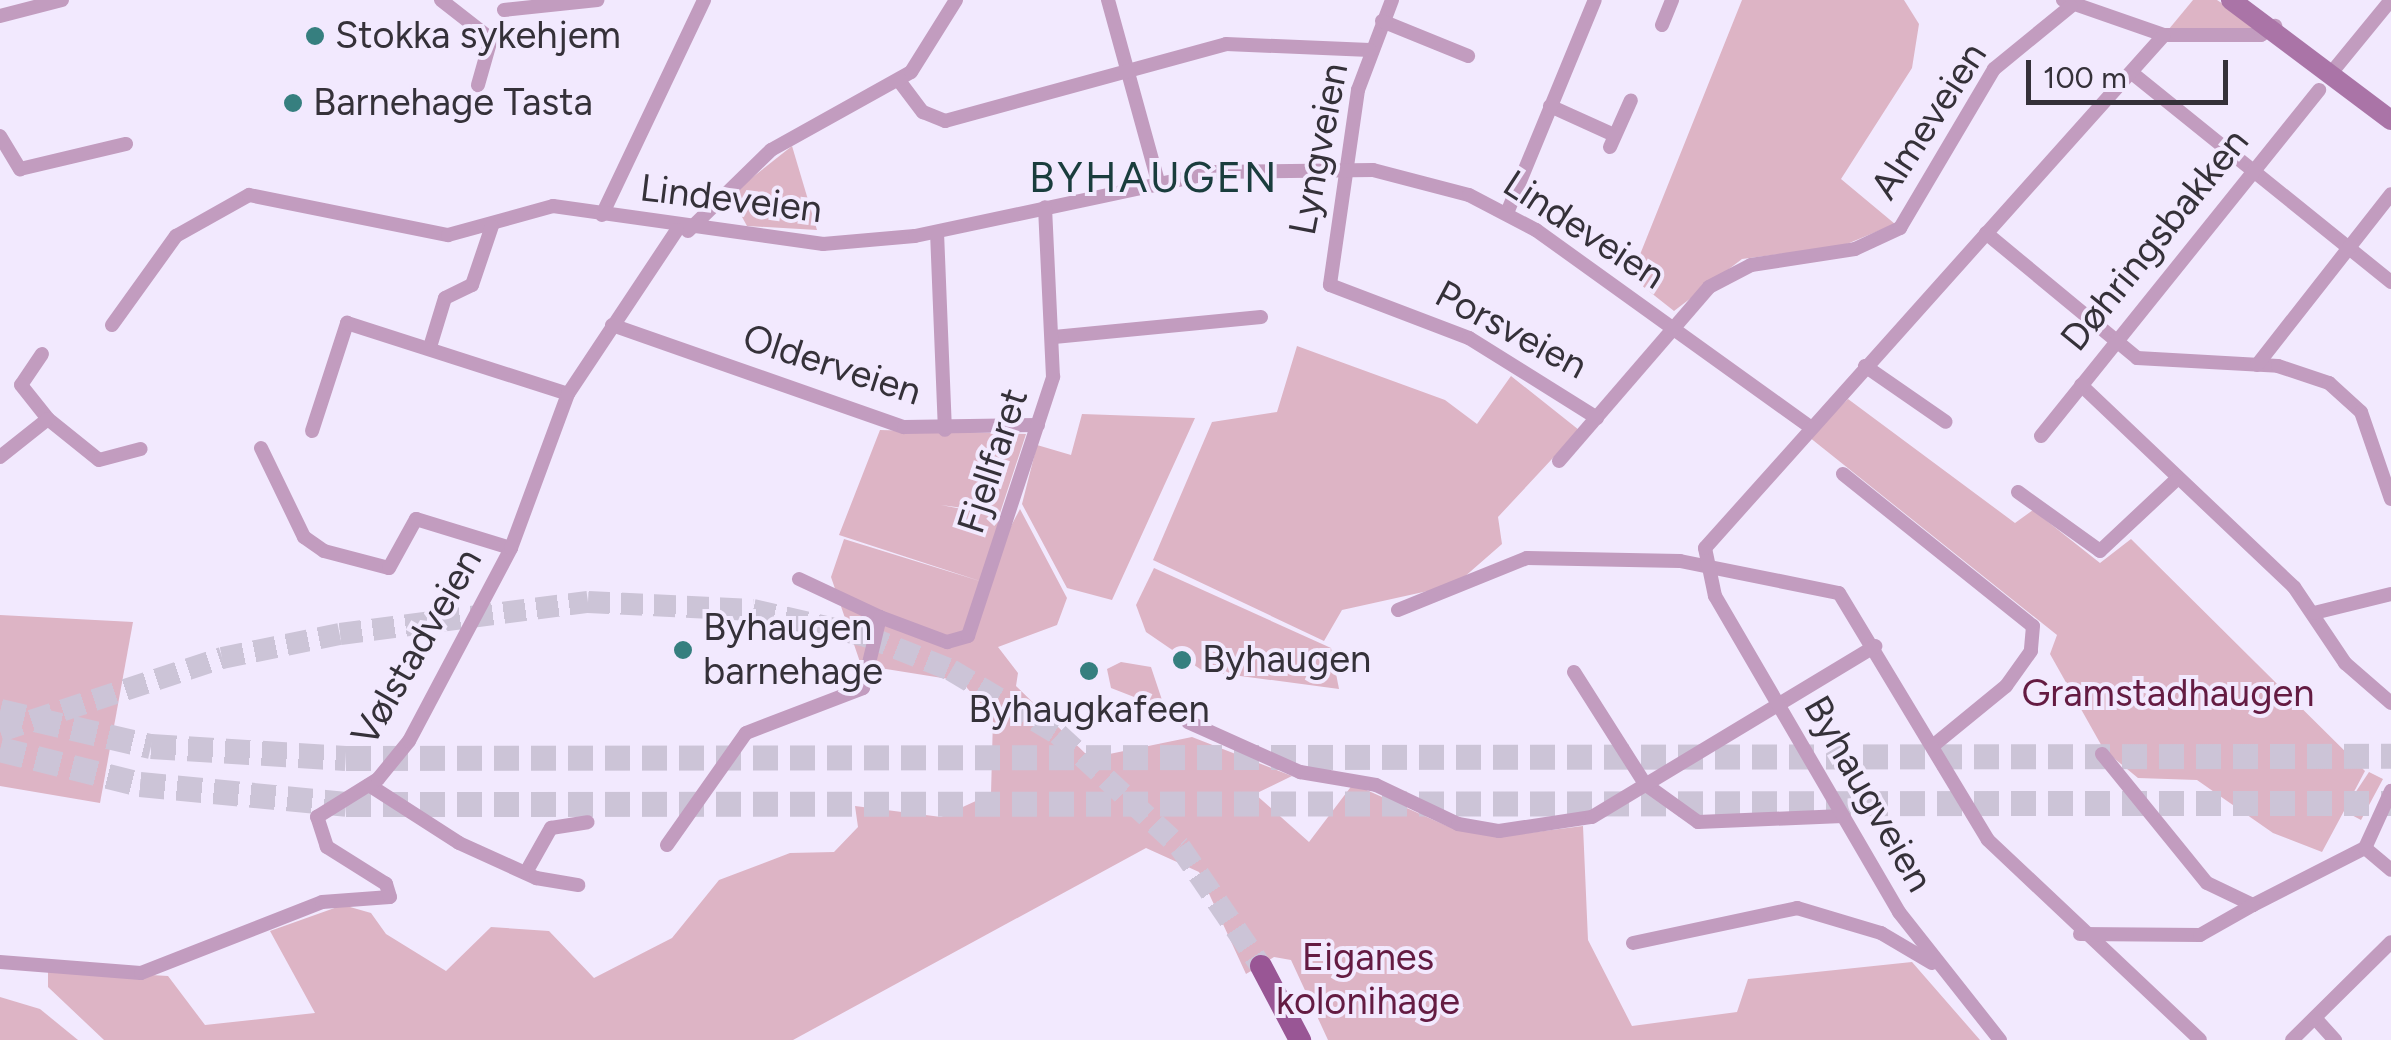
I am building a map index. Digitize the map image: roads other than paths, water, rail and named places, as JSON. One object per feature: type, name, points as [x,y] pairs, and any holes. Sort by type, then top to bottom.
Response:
[{"type":"main road","points":[[2240,2],[2391,120]]},
{"type":"main road","points":[[1261,966],[1300,1040]]},
{"type":"street","points":[[0,16],[62,0]]},
{"type":"street","points":[[441,0],[491,39],[478,86]]},
{"type":"street","points":[[504,10],[597,0]]},
{"type":"street","points":[[602,215],[704,0]]},
{"type":"street","name":"Vølstadveien","points":[[0,962],[141,974],[322,902],[383,902],[390,887],[332,852],[316,822],[370,785],[409,741],[511,548],[568,394],[612,325],[682,230],[770,150],[900,82],[937,42],[956,0]]},
{"type":"street","points":[[1108,0],[1158,182]]},
{"type":"street","name":"Lyngveien","points":[[1333,288],[1346,168],[1370,50],[1392,0]]},
{"type":"street","points":[[1506,212],[1595,0]]},
{"type":"street","points":[[1662,25],[1672,0]]},
{"type":"street","points":[[2332,72],[2391,0]]},
{"type":"street","points":[[2067,3],[2164,35],[2261,36],[2275,26]]},
{"type":"street","name":"Almeveien","points":[[1558,461],[1674,326],[1740,270],[1855,249],[1900,228],[1994,68],[2067,3]]},
{"type":"street","name":"Lyngveien","points":[[1382,21],[1468,56]]},
{"type":"street","points":[[1705,565],[1710,536],[2164,35]]},
{"type":"street","points":[[900,82],[923,112],[945,121],[1126,68],[1226,44],[1370,50]]},
{"type":"street","points":[[2132,72],[2391,282]]},
{"type":"street","name":"Døhringsbakken","points":[[2041,436],[2114,338],[2318,90]]},
{"type":"street","points":[[1550,106],[1612,141],[1631,100]]},
{"type":"street","points":[[0,136],[20,169],[126,144]]},
{"type":"street","name":"Lindeveien","points":[[112,325],[176,236],[249,196],[448,235],[492,226],[546,207],[682,230],[823,244],[936,232],[1158,182],[1240,169],[1346,168],[1388,171],[1506,212],[1674,326],[1807,425]]},
{"type":"street","points":[[2256,364],[2391,194]]},
{"type":"street","name":"Fjellfaret","points":[[799,579],[880,617],[947,642],[968,636],[1038,425],[1054,338],[1045,207]]},
{"type":"street","points":[[430,347],[445,298],[472,285],[492,226]]},
{"type":"street","points":[[936,232],[946,430]]},
{"type":"street","points":[[1986,234],[2143,360],[2256,364],[2315,375],[2354,404],[2391,498]]},
{"type":"street","name":"Porsveien","points":[[1333,288],[1469,338],[1597,418]]},
{"type":"street","points":[[1054,338],[1261,316]]},
{"type":"street","points":[[312,431],[345,324],[430,347],[568,394]]},
{"type":"street","name":"Olderveien","points":[[612,325],[887,422],[946,430],[1038,425]]},
{"type":"street","points":[[42,354],[21,384],[48,419],[99,460],[141,449]]},
{"type":"street","points":[[1865,366],[1946,422]]},
{"type":"street","points":[[2081,385],[2314,613],[2345,663],[2391,703]]},
{"type":"street","points":[[0,457],[48,419]]},
{"type":"street","points":[[261,448],[317,548],[389,568],[416,519],[511,548]]},
{"type":"street","points":[[1843,474],[2033,626],[2031,650],[2006,686],[1934,745]]},
{"type":"street","points":[[2018,492],[2093,550],[2109,546],[2176,480]]},
{"type":"street","points":[[1398,610],[1510,560],[1705,565],[1838,593],[1874,646],[1988,840],[2080,934],[2200,1040]]},
{"type":"street","name":"Byhaugveien","points":[[1705,565],[1777,703],[1933,963],[2000,1040]]},
{"type":"street","points":[[2314,613],[2391,594]]},
{"type":"street","points":[[667,845],[746,733],[860,691],[880,617]]},
{"type":"street","points":[[1188,722],[1300,772],[1376,785],[1492,830],[1581,821],[1874,646]]},
{"type":"street","points":[[1574,672],[1645,784],[1698,822],[1843,816]]},
{"type":"street","points":[[2102,754],[2207,883],[2253,905]]},
{"type":"street","points":[[370,785],[436,831],[529,867],[536,878],[578,885]]},
{"type":"street","points":[[2080,934],[2200,935],[2366,848],[2391,791]]},
{"type":"street","points":[[529,867],[551,828],[588,822]]},
{"type":"street","points":[[2366,848],[2391,870]]},
{"type":"street","points":[[1633,943],[1797,908],[1881,933],[1933,963]]},
{"type":"street","points":[[2292,1040],[2391,942]]},
{"type":"street","points":[[2315,1018],[2336,1040]]},
{"type":"tunnel","points":[[0,731],[222,658],[340,634],[588,602],[753,610],[866,636],[951,670],[1058,734],[1180,847],[1261,966]]},
{"type":"tunnel","points":[[0,711],[151,746],[346,758],[2391,756]]},
{"type":"tunnel","points":[[0,749],[140,784],[346,804],[2391,803]]},
{"type":"place","name":"Stokka sykehjem","points":[[315,36]]},
{"type":"place","name":"Barnehage Tasta","points":[[293,103]]},
{"type":"place","name":"Byhaugen barnehage","points":[[683,650]]},
{"type":"place","name":"Byhaugen","points":[[1182,660]]},
{"type":"place","name":"Byhaugkafeen","points":[[1089,671]]},
{"type":"district","name":"BYHAUGEN","points":[[1154,178]]},
{"type":"park label","name":"Gramstadhaugen","points":[[2168,694]]},
{"type":"park label","name":"Eiganes kolonihage","points":[[1368,980]]}]
